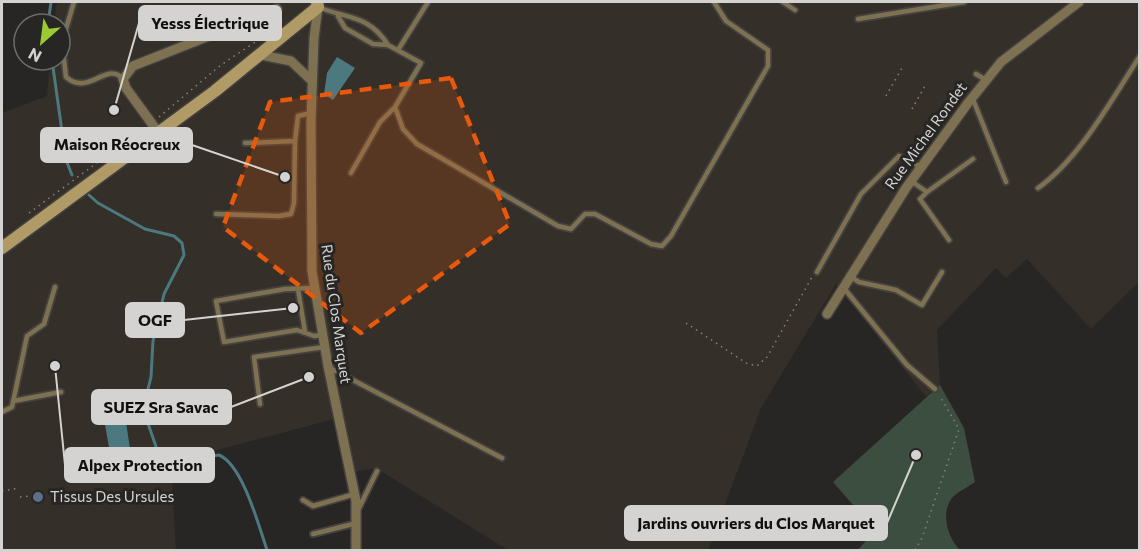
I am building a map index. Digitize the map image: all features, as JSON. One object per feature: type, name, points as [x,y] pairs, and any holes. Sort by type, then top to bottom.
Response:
[{"type":"main road","points":[[2,248],[155,128],[261,55],[318,4]]},
{"type":"street","name":"Rue Michel Rondet","points":[[827,314],[842,286],[911,181],[972,97],[1001,62],[1079,2]]},
{"type":"street","name":"Rue du Clos Marquet","points":[[318,4],[312,81],[310,229],[315,288],[324,347],[358,511],[356,550]]},
{"type":"street","points":[[155,128],[126,88],[123,80],[133,66],[277,9]]},
{"type":"street","points":[[261,55],[291,61],[312,81]]},
{"type":"lane","points":[[74,2],[62,42],[61,53],[66,77],[73,83],[84,84],[112,72],[118,73],[123,80]]},
{"type":"lane","points":[[398,50],[428,2]]},
{"type":"lane","points":[[395,107],[403,129],[417,144],[558,226],[571,229],[585,214],[596,214],[651,244],[662,246],[671,236],[768,66],[768,50],[726,21],[714,2]]},
{"type":"lane","points":[[783,2],[795,10]]},
{"type":"lane","points":[[858,19],[964,2]]},
{"type":"lane","points":[[318,4],[338,16],[345,28],[373,44],[388,45],[421,63],[395,107],[380,122],[351,173]]},
{"type":"lane","points":[[338,16],[352,15],[380,32],[388,45]]},
{"type":"lane","points":[[1038,188],[1055,176],[1106,109],[1140,56]]},
{"type":"lane","points":[[976,74],[986,80]]},
{"type":"lane","points":[[972,97],[1006,182]]},
{"type":"lane","points":[[216,214],[279,216],[291,214],[294,203],[295,141],[298,116],[311,113]]},
{"type":"lane","points":[[245,143],[295,141]]},
{"type":"lane","points":[[817,272],[861,194],[899,156],[921,167]]},
{"type":"lane","points":[[949,240],[920,199],[973,159]]},
{"type":"lane","points":[[911,181],[927,192]]},
{"type":"lane","points":[[849,276],[859,282],[896,290],[922,305],[942,272]]},
{"type":"lane","points":[[842,286],[907,365],[935,389]]},
{"type":"lane","points":[[2,412],[9,410],[13,401],[27,336],[44,324],[55,287]]},
{"type":"lane","points":[[315,288],[216,301],[224,342],[297,330],[314,336],[322,335]]},
{"type":"lane","points":[[298,290],[305,332]]},
{"type":"lane","points":[[260,404],[254,357],[324,347]]},
{"type":"lane","points":[[328,366],[502,458]]},
{"type":"lane","points":[[13,401],[62,392]]},
{"type":"lane","points":[[358,511],[377,471]]},
{"type":"lane","points":[[303,500],[313,506],[355,494]]},
{"type":"lane","points":[[313,534],[357,523]]},
{"type":"path","points":[[28,215],[83,171],[155,128],[222,65],[269,32]]},
{"type":"path","points":[[886,96],[902,68]]},
{"type":"path","points":[[912,110],[926,84]]},
{"type":"path","points":[[686,323],[746,363],[758,366],[767,357],[808,281],[817,272]]},
{"type":"path","points":[[915,550],[922,538],[958,429],[935,389]]},
{"type":"path","points":[[2,491],[19,488]]},
{"type":"path","points":[[20,497],[31,496]]},
{"type":"highlighted area","points":[[451,78],[510,224],[361,333],[223,227],[270,102]]},
{"type":"shaded area","points":[[57,2],[1139,2],[1139,282],[1091,329],[1027,259],[1006,278],[996,268],[937,330],[940,385],[926,397],[836,284],[761,408],[708,550],[508,550],[376,468],[352,472],[342,417],[171,462],[176,550],[2,550],[2,113],[47,96],[49,72],[72,72],[72,12],[56,12]]},
{"type":"green space","points":[[940,385],[964,428],[975,482],[952,498],[946,511],[949,533],[960,550],[858,550],[875,530],[833,482]]},
{"type":"water","points":[[337,57],[355,68],[333,100],[324,94],[327,73]]},
{"type":"water","points":[[125,415],[130,449],[110,453],[104,419]]},
{"type":"waterway","points":[[50,12],[51,2]]},
{"type":"waterway","points":[[54,72],[66,160],[72,175]]},
{"type":"waterway","points":[[89,195],[98,203],[145,229],[174,236],[182,243],[184,255],[164,294],[153,341],[151,377],[143,409],[161,461],[173,465],[219,455],[228,461],[243,483],[267,550]]},
{"type":"place","name":"Yesss Électrique","points":[[114,110]]},
{"type":"place","name":"Maison Réocreux","points":[[285,177]]},
{"type":"place","name":"OGF","points":[[293,308]]},
{"type":"place","name":"Alpex Protection","points":[[55,366]]},
{"type":"place","name":"SUEZ Sra Savac","points":[[309,377]]},
{"type":"place","name":"Jardins ouvriers du Clos Marquet","points":[[916,455]]},
{"type":"place","name":"Tissus Des Ursules","points":[[38,497]]}]
